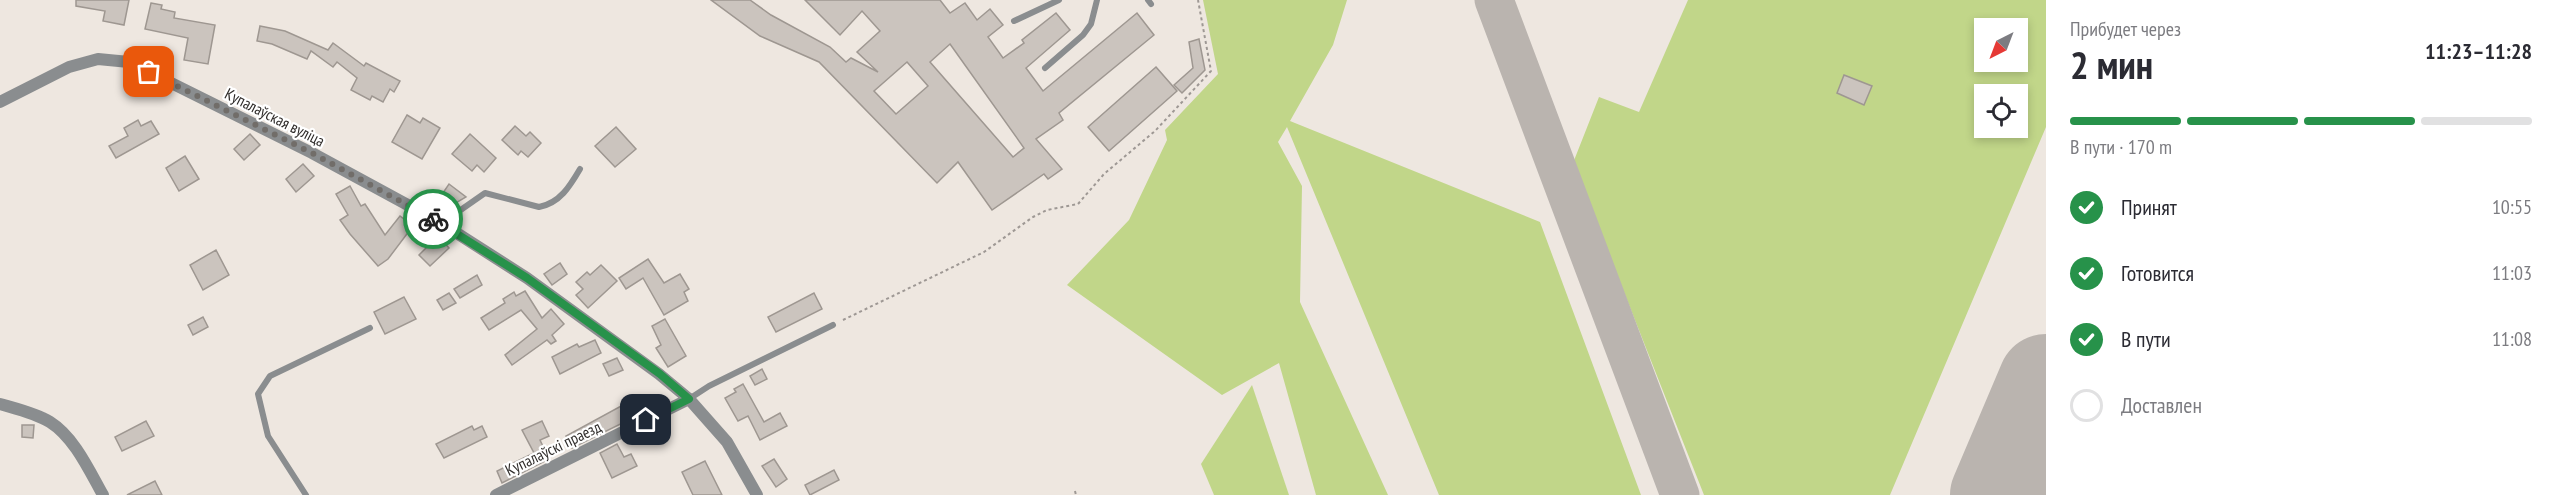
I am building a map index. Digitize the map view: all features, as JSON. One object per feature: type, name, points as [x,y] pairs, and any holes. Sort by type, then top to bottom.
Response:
[{"type":"street","name":"Купалаўская вуліца","points":[[0,102],[69,67],[98,59],[129,62],[312,153],[441,223],[527,278],[660,374],[689,399],[727,442],[758,495]]},
{"type":"street","name":"Купалаўскі праезд","points":[[496,495],[689,399]]},
{"type":"street","points":[[0,404],[26,411],[50,422],[72,443],[103,495]]},
{"type":"lane","points":[[1014,21],[1059,0]]},
{"type":"lane","points":[[1045,68],[1083,35],[1091,24],[1097,0]]},
{"type":"lane","points":[[441,223],[485,193],[539,207],[548,206],[568,190],[580,169]]},
{"type":"lane","points":[[689,399],[709,386],[832,326]]},
{"type":"lane","points":[[306,495],[268,436],[258,394],[270,376],[370,328]]},
{"type":"path","points":[[832,326],[984,252],[1033,217],[1047,210],[1078,204],[1104,174],[1155,130],[1211,71],[1198,2]]},
{"type":"green space","points":[[1203,0],[1347,0],[1333,45],[1290,121],[1540,222],[1641,495],[1439,495],[1287,127],[1278,142],[1302,186],[1300,302],[1388,495],[1316,495],[1279,363],[1222,395],[1067,285],[1129,220],[1167,140],[1165,130],[1218,74]]},
{"type":"green space","points":[[1688,0],[2046,0],[2046,127],[1890,495],[1704,495],[1573,163],[1599,97],[1639,112]]},
{"type":"green space","points":[[1252,385],[1289,495],[1214,495],[1201,464]]},
{"type":"building","points":[[76,0],[129,0],[124,25],[103,21],[105,11],[76,6]]},
{"type":"building","points":[[711,0],[750,0],[771,15],[830,47],[846,62],[851,58],[878,72],[857,52],[880,31],[862,11],[840,35],[805,0],[940,0],[950,13],[965,3],[977,20],[990,9],[1003,25],[988,37],[1003,58],[1024,43],[1022,40],[1056,13],[1070,30],[1026,68],[1043,91],[1137,13],[1154,35],[1059,113],[1063,120],[1036,139],[1062,169],[1048,179],[1044,174],[992,210],[958,162],[937,183],[819,62],[760,36]],"holes":[[[950,44],[1024,148],[1013,157],[930,62]],[[907,62],[928,86],[896,114],[874,91]]]},
{"type":"building","points":[[151,3],[162,5],[161,9],[175,12],[174,18],[215,25],[208,64],[184,60],[188,38],[145,29]]},
{"type":"building","points":[[260,26],[285,31],[328,50],[333,43],[364,66],[366,63],[400,81],[394,92],[390,89],[383,102],[372,96],[370,100],[351,90],[357,78],[337,62],[333,67],[311,51],[307,59],[272,44],[257,41]]},
{"type":"building","points":[[1199,39],[1205,70],[1182,93],[1174,85],[1193,68],[1189,42]]},
{"type":"building","points":[[1156,67],[1177,91],[1109,151],[1088,127]]},
{"type":"building","points":[[1844,75],[1872,86],[1864,105],[1837,93]]},
{"type":"building","points":[[407,115],[420,123],[423,118],[440,128],[422,159],[392,142]]},
{"type":"building","points":[[138,120],[141,126],[151,121],[159,134],[116,158],[109,146],[128,136],[124,128]]},
{"type":"building","points":[[515,126],[526,136],[530,132],[541,143],[528,157],[521,151],[518,155],[502,140]]},
{"type":"building","points":[[616,127],[636,149],[615,167],[595,146]]},
{"type":"building","points":[[250,134],[260,145],[244,160],[234,149]]},
{"type":"building","points":[[470,134],[496,158],[484,172],[477,165],[472,171],[452,154]]},
{"type":"building","points":[[185,156],[199,179],[179,191],[166,168]]},
{"type":"building","points":[[303,164],[314,176],[296,192],[286,179]]},
{"type":"building","points":[[449,184],[466,197],[439,213],[432,209]]},
{"type":"building","points":[[350,186],[361,206],[365,204],[385,235],[400,216],[413,226],[388,259],[378,266],[340,220],[348,215],[336,194]]},
{"type":"building","points":[[438,236],[449,248],[430,266],[419,255]]},
{"type":"building","points":[[216,250],[229,275],[203,290],[190,265]]},
{"type":"building","points":[[648,259],[664,283],[680,274],[689,289],[684,292],[688,301],[664,315],[643,278],[626,289],[619,278]]},
{"type":"building","points":[[560,263],[567,274],[552,285],[544,274]]},
{"type":"building","points":[[601,265],[617,281],[588,308],[576,295],[583,289],[576,282],[587,272],[590,275]]},
{"type":"building","points":[[477,275],[482,285],[460,298],[454,289]]},
{"type":"building","points":[[525,291],[542,318],[551,309],[564,324],[552,335],[556,341],[551,344],[547,340],[512,365],[505,355],[537,329],[521,310],[489,330],[481,318],[505,303],[503,299],[514,292],[516,296]]},
{"type":"building","points":[[449,293],[456,303],[443,310],[437,300]]},
{"type":"building","points":[[814,293],[822,309],[776,332],[768,317]]},
{"type":"building","points":[[404,297],[416,319],[385,334],[374,312]]},
{"type":"building","points":[[203,317],[208,327],[193,335],[188,325]]},
{"type":"building","points":[[665,319],[686,356],[668,367],[656,348],[661,345],[652,326]]},
{"type":"building","points":[[595,340],[601,353],[560,374],[552,357],[577,344],[579,347]]},
{"type":"building","points":[[617,358],[623,370],[609,376],[603,364]]},
{"type":"building","points":[[762,369],[767,379],[755,385],[750,376]]},
{"type":"building","points":[[743,384],[764,422],[780,413],[787,426],[760,440],[748,416],[738,421],[725,398],[736,392],[734,389]]},
{"type":"building","points":[[651,395],[657,406],[572,448],[566,436],[634,399],[637,403]]},
{"type":"building","points":[[146,421],[154,436],[122,451],[115,437]]},
{"type":"building","points":[[542,421],[549,436],[540,440],[549,459],[502,483],[497,471],[534,453],[522,430]]},
{"type":"building","points":[[22,425],[34,425],[33,438],[22,437]]},
{"type":"building","points":[[472,426],[474,430],[482,426],[487,437],[444,458],[436,444]]},
{"type":"building","points":[[617,444],[624,457],[631,454],[637,466],[612,478],[600,453]]},
{"type":"building","points":[[774,459],[787,479],[776,487],[762,466]]},
{"type":"building","points":[[705,461],[722,495],[693,495],[682,472]]},
{"type":"building","points":[[834,470],[839,480],[810,495],[805,485]]},
{"type":"building","points":[[155,481],[162,495],[127,495]]},
{"type":"taxiway","points":[[1494,0],[1680,495]]},
{"type":"runway","points":[[1998,495],[2046,382]]},
{"type":"way so far","points":[[149,72],[312,153],[433,219]]},
{"type":"route","points":[[433,219],[527,278],[660,374],[689,399],[646,420]]}]
